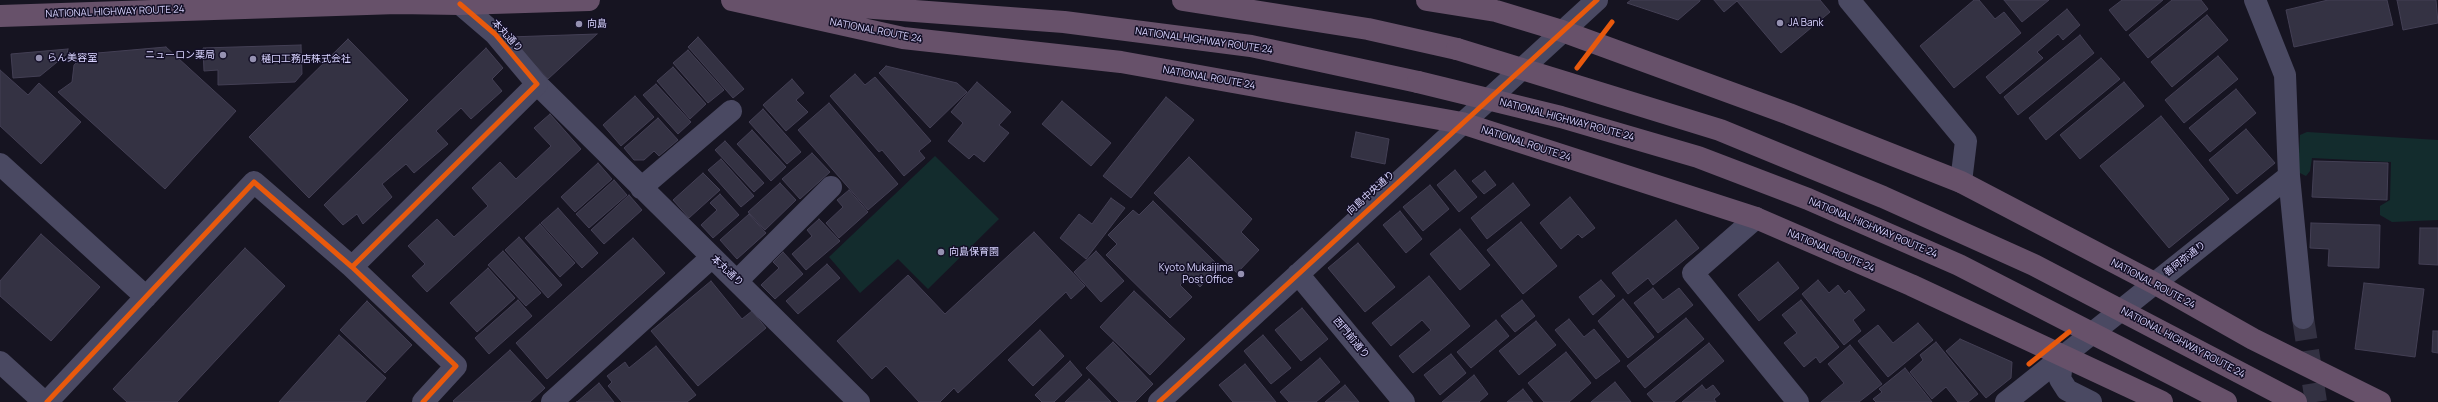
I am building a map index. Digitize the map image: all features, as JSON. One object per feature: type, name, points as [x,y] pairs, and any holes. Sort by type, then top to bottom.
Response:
[{"type":"highway","name":"NATIONAL HIGHWAY ROUTE 24","points":[[0,16],[389,3],[589,0]]},
{"type":"highway","name":"NATIONAL ROUTE 24","points":[[732,0],[903,38],[1121,62],[1462,123],[1756,218],[1911,285],[2162,402]]},
{"type":"highway","name":"NATIONAL HIGHWAY ROUTE 24","points":[[765,0],[1064,22],[1251,46],[1418,82],[1561,117],[1698,157],[1808,199],[1959,265],[2226,402]]},
{"type":"highway","name":"NATIONAL HIGHWAY ROUTE 24","points":[[1183,0],[1368,29],[1457,49],[1720,130],[1876,194],[2034,265],[2296,402]]},
{"type":"highway","name":"NATIONAL ROUTE 24","points":[[1427,0],[1496,11],[1562,31],[1789,114],[1961,182],[2253,338],[2380,402]]},
{"type":"street","name":"向島中央通り","points":[[1159,402],[1597,0]]},
{"type":"street","points":[[1849,0],[1966,142],[1961,182]]},
{"type":"street","points":[[2255,0],[2285,75],[2289,176],[2303,318]]},
{"type":"street","name":"本丸通り","points":[[458,2],[495,34],[537,84],[859,402]]},
{"type":"street","points":[[352,267],[537,84]]},
{"type":"street","points":[[641,188],[731,111]]},
{"type":"street","points":[[0,164],[146,297]]},
{"type":"street","name":"善阿弥通り","points":[[2006,402],[2289,176]]},
{"type":"street","points":[[0,362],[45,402],[254,182],[352,267],[456,366],[423,402]]},
{"type":"street","points":[[737,281],[831,188]]},
{"type":"street","points":[[1756,218],[1693,274],[1798,402]]},
{"type":"street","points":[[552,402],[712,257]]},
{"type":"street","name":"西門前通り","points":[[1298,274],[1404,402]]},
{"type":"street","points":[[2063,355],[2060,379],[2067,390],[2091,402]]},
{"type":"green space","points":[[2307,132],[2438,140],[2438,220],[2392,222],[2380,215],[2380,206],[2390,200],[2391,162],[2312,158],[2310,171],[2306,176],[2298,172],[2300,135]]},
{"type":"green space","points":[[935,156],[999,219],[928,289],[898,259],[860,293],[829,257]]},
{"type":"building","points":[[1631,0],[1700,1],[1678,20],[1627,3]]},
{"type":"building","points":[[1714,0],[1820,0],[1830,12],[1781,53],[1737,1],[1724,12]]},
{"type":"building","points":[[1974,0],[1979,0],[1995,19],[2004,12],[2021,33],[1954,88],[1920,46]]},
{"type":"building","points":[[2004,0],[2049,0],[2022,22]]},
{"type":"building","points":[[2122,0],[2163,0],[2126,31],[2109,10]]},
{"type":"building","points":[[2172,0],[2201,0],[2208,9],[2148,58],[2129,35]]},
{"type":"building","points":[[2328,0],[2387,0],[2393,25],[2294,47],[2286,10]]},
{"type":"building","points":[[2397,0],[2436,0],[2438,23],[2403,30]]},
{"type":"building","points":[[2067,9],[2080,25],[2063,40],[2058,34],[2037,52],[2043,58],[2000,94],[1986,77]]},
{"type":"building","points":[[2207,15],[2228,40],[2172,87],[2151,62]]},
{"type":"building","points":[[597,34],[548,79],[509,37]]},
{"type":"building","points":[[2080,35],[2094,53],[2018,115],[2004,97]]},
{"type":"building","points":[[698,37],[744,89],[733,98],[688,47]]},
{"type":"building","points":[[348,39],[408,100],[309,198],[249,137]]},
{"type":"building","name":"樋口工務店株式会社","points":[[301,45],[302,74],[295,82],[218,85],[218,70],[204,71],[203,48]]},
{"type":"building","points":[[166,47],[236,111],[165,189],[58,92],[72,82],[74,65],[86,54]]},
{"type":"building","points":[[486,48],[503,68],[492,79],[502,91],[471,119],[461,108],[436,131],[448,144],[414,173],[406,164],[382,184],[392,197],[363,224],[357,214],[343,225],[324,205]]},
{"type":"building","points":[[68,49],[67,54],[40,76],[13,78],[11,54]]},
{"type":"building","points":[[688,50],[724,90],[708,103],[673,63]]},
{"type":"building","points":[[2218,56],[2238,79],[2184,123],[2165,100]]},
{"type":"building","points":[[2101,58],[2120,79],[2046,140],[2029,118]]},
{"type":"building","points":[[886,66],[957,83],[967,92],[930,128],[879,73]]},
{"type":"building","points":[[673,67],[706,104],[690,119],[657,81]]},
{"type":"building","points":[[0,70],[28,95],[39,83],[81,122],[41,164],[0,126]]},
{"type":"building","points":[[855,74],[865,85],[875,77],[931,141],[919,151],[925,158],[904,176],[882,150],[879,152],[830,96]]},
{"type":"building","points":[[792,79],[804,93],[796,100],[808,112],[786,131],[763,105]]},
{"type":"building","points":[[977,82],[1011,112],[999,125],[1009,133],[984,162],[974,154],[969,159],[948,141],[963,123],[951,112]]},
{"type":"building","points":[[2124,82],[2144,106],[2080,159],[2060,135]]},
{"type":"building","points":[[656,84],[691,122],[678,134],[643,95]]},
{"type":"building","points":[[2236,89],[2256,113],[2210,152],[2189,128]]},
{"type":"building","points":[[635,96],[654,117],[621,146],[603,125]]},
{"type":"building","points":[[1166,97],[1194,120],[1131,198],[1103,176]]},
{"type":"building","points":[[1062,101],[1111,143],[1091,166],[1042,124]]},
{"type":"building","points":[[829,103],[898,184],[868,210],[798,130]]},
{"type":"building","points":[[763,109],[801,152],[787,164],[749,122]]},
{"type":"building","points":[[550,114],[581,149],[427,292],[412,276],[425,264],[408,246],[437,219],[454,237],[488,206],[472,188],[500,162],[516,179],[551,146],[534,128]]},
{"type":"building","points":[[2161,116],[2229,199],[2169,248],[2100,166]]},
{"type":"building","points":[[658,118],[678,140],[659,156],[654,151],[644,160],[634,160],[624,148]]},
{"type":"building","points":[[2246,129],[2275,163],[2237,194],[2209,160]]},
{"type":"building","points":[[752,130],[786,167],[771,181],[737,144]]},
{"type":"building","points":[[1356,132],[1389,139],[1385,164],[1351,157]]},
{"type":"building","points":[[725,141],[764,183],[754,192],[715,150]]},
{"type":"building","points":[[812,153],[830,172],[800,199],[782,179]]},
{"type":"building","points":[[1189,157],[1252,219],[1241,232],[1259,250],[1237,273],[1154,193]]},
{"type":"building","points":[[721,159],[754,196],[741,207],[708,170]]},
{"type":"building","points":[[2314,161],[2388,163],[2387,200],[2312,197]]},
{"type":"building","points":[[598,163],[612,179],[575,212],[561,197]]},
{"type":"building","points":[[1455,170],[1477,197],[1459,212],[1437,185]]},
{"type":"building","points":[[1485,171],[1496,185],[1484,194],[1472,181]]},
{"type":"building","points":[[703,173],[720,190],[689,218],[673,200]]},
{"type":"building","points":[[614,180],[627,195],[589,228],[576,214]]},
{"type":"building","points":[[780,183],[796,200],[765,230],[748,212]]},
{"type":"building","points":[[1513,183],[1530,205],[1487,239],[1471,218]]},
{"type":"building","points":[[1430,185],[1449,209],[1423,231],[1403,207]]},
{"type":"building","points":[[849,190],[868,212],[839,238],[826,223],[843,207],[837,200]]},
{"type":"building","points":[[720,194],[739,215],[713,238],[701,225],[717,210],[710,203]]},
{"type":"building","points":[[629,195],[642,210],[604,244],[591,230]]},
{"type":"building","points":[[1570,197],[1595,228],[1582,238],[1578,234],[1561,249],[1540,223]]},
{"type":"building","points":[[1111,198],[1125,208],[1086,259],[1060,238],[1079,214],[1092,224]]},
{"type":"building","points":[[1153,201],[1220,267],[1200,287],[1189,276],[1180,285],[1192,297],[1170,318],[1106,255],[1117,244],[1108,235],[1133,210],[1139,215]]},
{"type":"building","points":[[558,208],[598,253],[582,268],[541,223]]},
{"type":"building","points":[[1400,211],[1422,239],[1406,253],[1383,225]]},
{"type":"building","points":[[749,214],[766,233],[737,259],[720,240]]},
{"type":"building","points":[[819,219],[840,241],[806,270],[792,254],[812,236],[807,230]]},
{"type":"building","points":[[1676,220],[1699,248],[1653,285],[1648,278],[1628,294],[1612,273]]},
{"type":"building","points":[[1521,222],[1557,266],[1523,294],[1487,250]]},
{"type":"building","points":[[2311,223],[2380,225],[2379,268],[2328,266],[2329,249],[2310,248]]},
{"type":"building","points":[[540,224],[575,263],[560,277],[525,238]]},
{"type":"building","points":[[2420,228],[2438,228],[2438,265],[2419,264]]},
{"type":"building","points":[[1460,229],[1490,265],[1460,290],[1430,254]]},
{"type":"building","points":[[1034,232],[1085,286],[1071,299],[1066,292],[958,393],[954,388],[940,402],[919,402],[886,366],[872,379],[837,341],[908,275],[945,314]]},
{"type":"building","points":[[41,234],[100,287],[51,341],[0,296],[0,281]]},
{"type":"building","points":[[519,237],[562,285],[548,298],[505,250]]},
{"type":"building","points":[[633,238],[665,273],[547,379],[516,343]]},
{"type":"building","points":[[1358,243],[1395,287],[1365,312],[1328,268]]},
{"type":"building","points":[[245,248],[285,286],[177,402],[127,402],[113,389]]},
{"type":"building","points":[[503,251],[541,293],[526,306],[488,265]]},
{"type":"building","points":[[1096,251],[1124,281],[1101,302],[1074,272]]},
{"type":"building","points":[[783,252],[803,274],[775,299],[761,285],[779,268],[773,262]]},
{"type":"building","points":[[1778,262],[1799,288],[1759,321],[1738,295]]},
{"type":"building","points":[[827,264],[840,278],[798,314],[786,301]]},
{"type":"building","points":[[488,268],[515,298],[477,332],[450,303]]},
{"type":"building","points":[[1429,276],[1470,326],[1413,373],[1399,356],[1431,330],[1422,320],[1391,346],[1372,323]]},
{"type":"building","points":[[1601,280],[1615,296],[1593,315],[1579,297]]},
{"type":"building","points":[[1818,280],[1829,293],[1838,285],[1845,294],[1849,290],[1865,310],[1853,320],[1861,331],[1844,345],[1802,294]]},
{"type":"building","points":[[711,281],[742,319],[752,311],[766,328],[698,386],[651,331]]},
{"type":"building","points":[[2364,283],[2424,289],[2415,357],[2355,349]]},
{"type":"building","points":[[1653,288],[1663,300],[1679,288],[1693,305],[1658,333],[1634,303]]},
{"type":"building","points":[[1134,291],[1185,339],[1150,375],[1100,327]]},
{"type":"building","points":[[1623,299],[1654,337],[1628,358],[1598,321]]},
{"type":"building","points":[[518,300],[532,316],[489,354],[475,338]]},
{"type":"building","points":[[1522,300],[1535,316],[1515,332],[1501,316]]},
{"type":"building","points":[[1801,300],[1839,347],[1820,363],[1816,357],[1804,367],[1784,343],[1797,333],[1782,315]]},
{"type":"building","points":[[367,301],[412,345],[385,373],[340,330]]},
{"type":"building","points":[[1302,308],[1328,339],[1301,361],[1275,330]]},
{"type":"building","points":[[1686,318],[1704,339],[1645,388],[1627,366]]},
{"type":"building","points":[[1569,319],[1584,337],[1594,329],[1620,361],[1596,379],[1555,330]]},
{"type":"building","points":[[1496,320],[1509,336],[1471,368],[1457,352]]},
{"type":"building","points":[[1536,321],[1556,345],[1519,375],[1499,351]]},
{"type":"building","points":[[1918,323],[1933,340],[1888,377],[1858,341],[1878,325],[1893,343]]},
{"type":"building","points":[[1040,330],[1064,356],[1033,386],[1008,360]]},
{"type":"building","points":[[2433,331],[2438,331],[2438,353],[2432,352]]},
{"type":"building","points":[[339,335],[386,378],[365,402],[279,402]]},
{"type":"building","points":[[1263,335],[1291,368],[1271,384],[1244,351]]},
{"type":"building","points":[[1960,339],[2012,362],[2011,378],[1986,398],[1946,351]]},
{"type":"building","points":[[1113,342],[1153,384],[1135,402],[1119,402],[1086,368]]},
{"type":"building","points":[[1936,342],[1978,394],[1968,402],[1958,402],[1946,387],[1932,399],[1910,372],[1923,360],[1920,355]]},
{"type":"building","points":[[1709,343],[1724,361],[1674,402],[1654,402],[1647,394]]},
{"type":"building","points":[[1850,345],[1882,384],[1859,402],[1821,402],[1844,383],[1828,364]]},
{"type":"building","points":[[656,346],[696,395],[687,402],[622,402],[608,386],[612,382],[607,376],[625,362],[629,368]]},
{"type":"building","points":[[510,350],[545,388],[530,402],[453,401]]},
{"type":"building","points":[[1566,352],[1591,383],[1569,402],[1544,402],[1528,383]]},
{"type":"building","points":[[1451,354],[1466,373],[1440,395],[1424,375]]},
{"type":"building","points":[[1320,358],[1340,382],[1316,402],[1289,402],[1280,392]]},
{"type":"building","points":[[1070,361],[1082,375],[1054,402],[1042,402],[1035,395]]},
{"type":"building","points":[[1245,364],[1276,402],[1233,402],[1219,385]]},
{"type":"building","points":[[1905,368],[1932,402],[1876,402],[1873,399],[1882,392],[1879,389]]},
{"type":"building","points":[[1474,375],[1488,394],[1479,402],[1442,402]]},
{"type":"building","points":[[1089,379],[1111,402],[1065,402]]},
{"type":"building","points":[[1615,382],[1631,402],[1591,402]]},
{"type":"building","points":[[599,383],[614,402],[577,402]]},
{"type":"building","points":[[1345,385],[1359,402],[1325,402]]},
{"type":"building","points":[[1702,385],[1706,390],[1713,385],[1720,394],[1714,399],[1716,402],[1682,402]]},
{"type":"building","points":[[1523,389],[1533,402],[1507,402]]},
{"type":"tunnel","points":[[2303,318],[2316,402]]},
{"type":"cycle path","points":[[1159,402],[1597,0]]},
{"type":"cycle path","points":[[423,402],[456,366],[352,267],[537,84],[495,34],[460,4]]},
{"type":"cycle path","points":[[1577,68],[1612,22]]},
{"type":"cycle path","points":[[47,402],[254,182],[352,267]]},
{"type":"cycle path","points":[[2029,364],[2069,332]]},
{"type":"place","name":"JA Bank","points":[[1780,23]]},
{"type":"place","name":"向島","points":[[579,24]]},
{"type":"place","name":"ニューロン薬局","points":[[223,55]]},
{"type":"place","name":"らん美容室","points":[[39,58]]},
{"type":"place","name":"樋口工務店株式会社","points":[[253,59]]},
{"type":"place","name":"向島保育園","points":[[941,252]]},
{"type":"place","name":"Kyoto Mukaijima Post Office","points":[[1241,274]]}]
